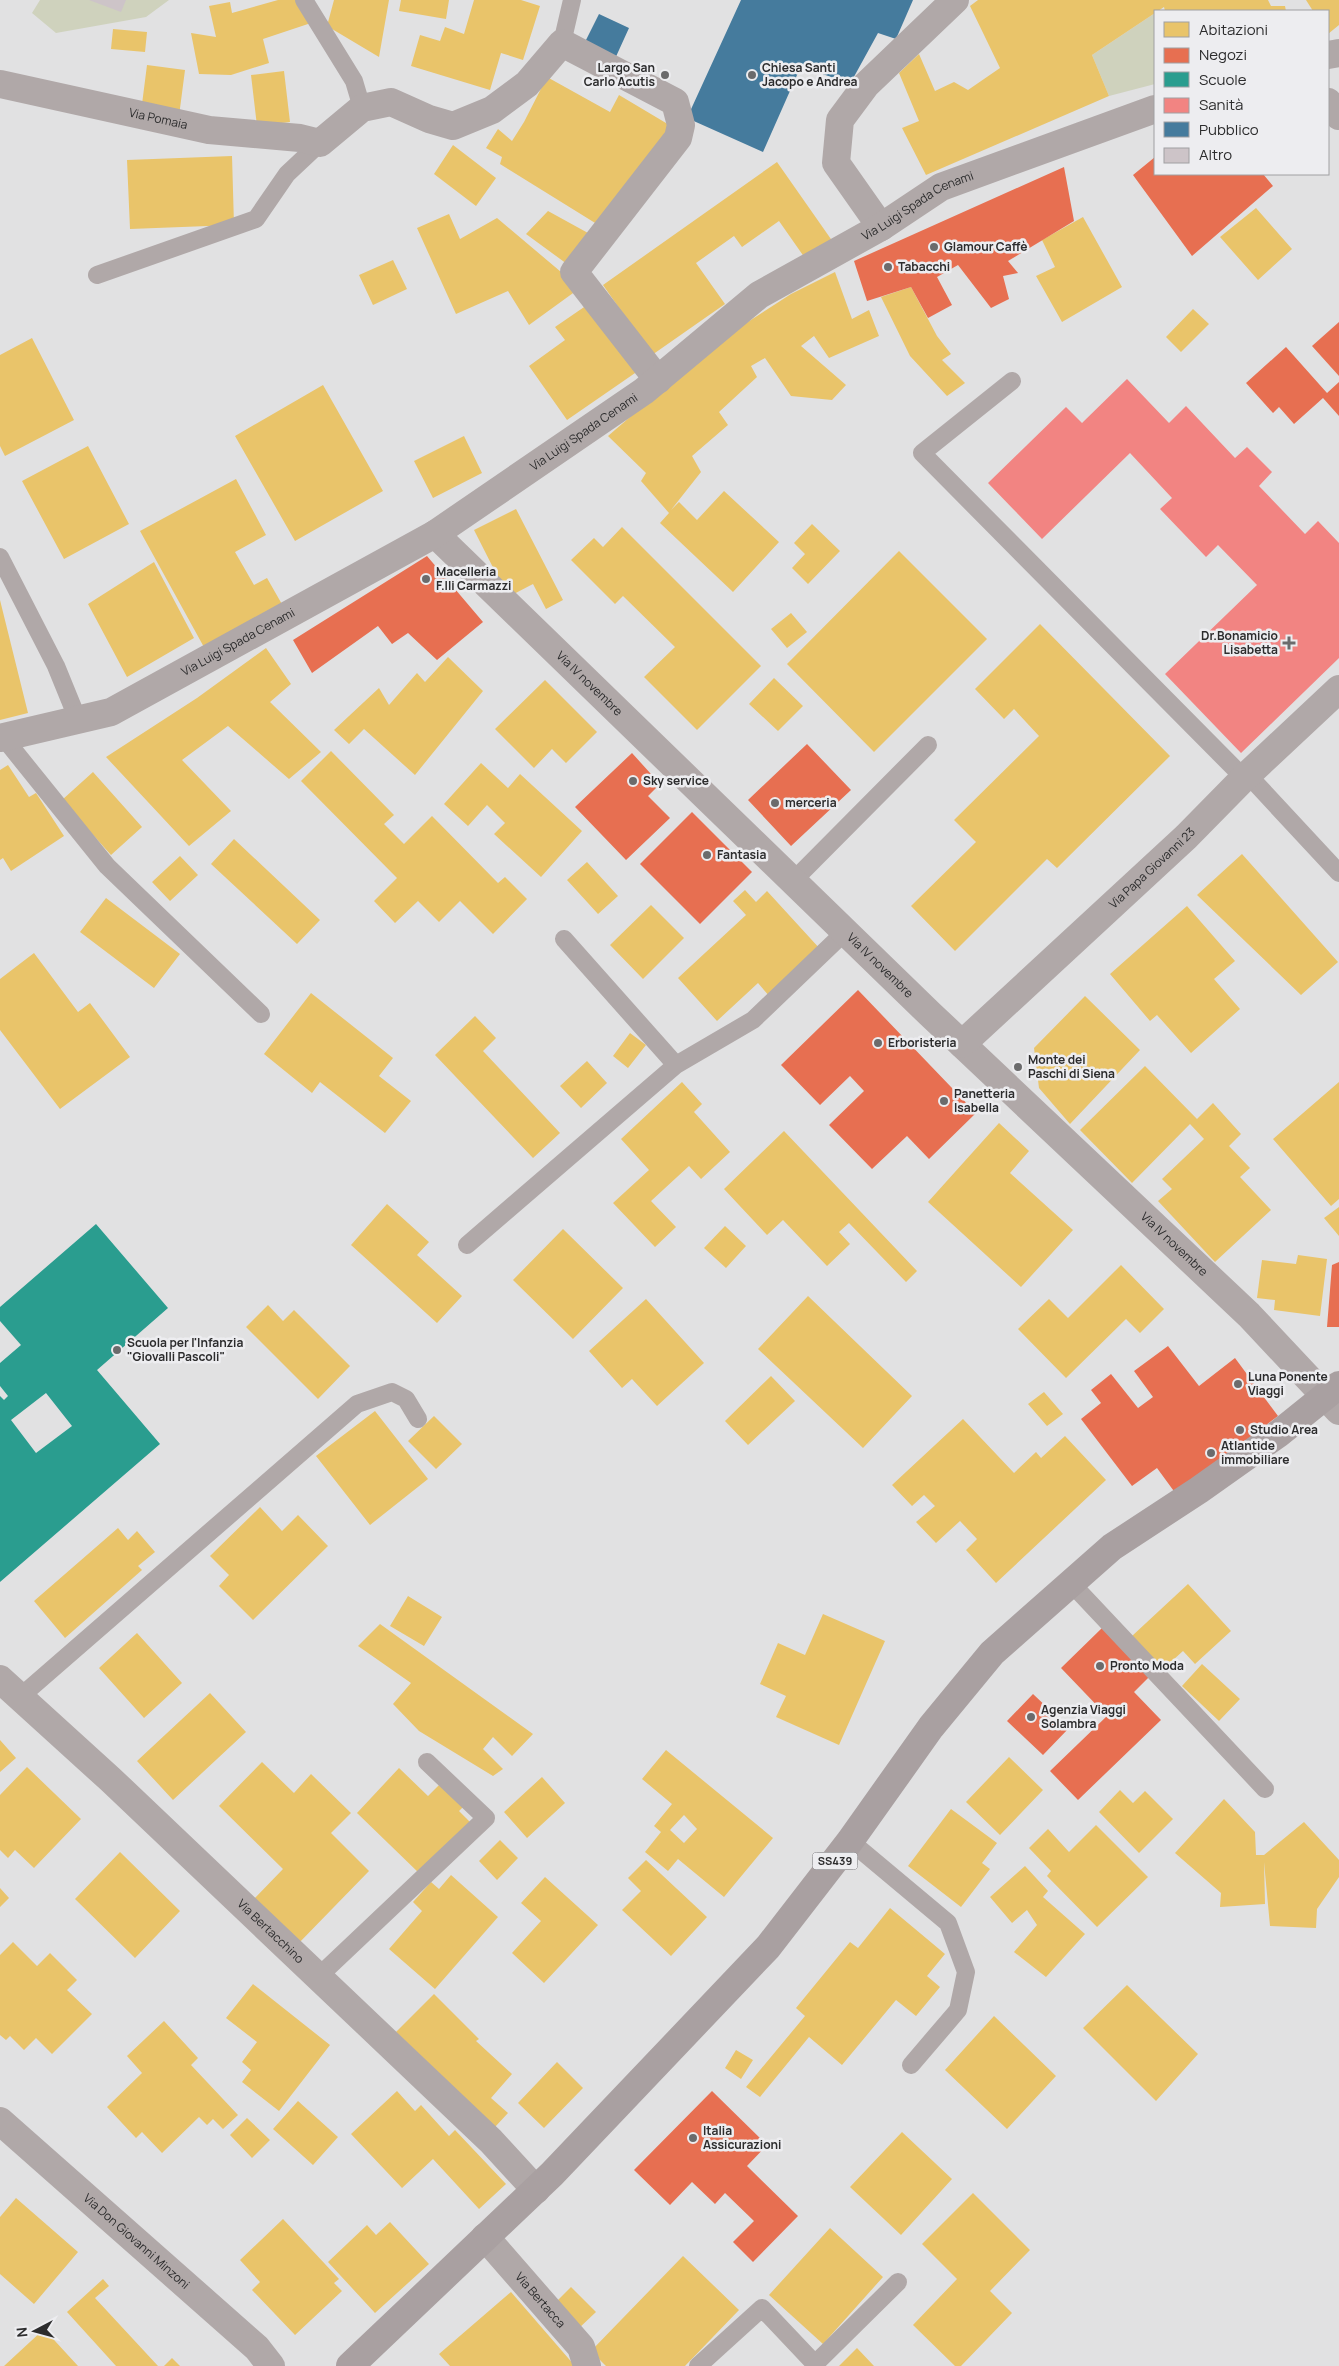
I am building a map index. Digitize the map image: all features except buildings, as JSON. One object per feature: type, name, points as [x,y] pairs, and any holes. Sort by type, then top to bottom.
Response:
[{"type":"main road","name":"SS439","points":[[350,2366],[536,2190],[768,1947],[850,1841],[931,1727],[992,1653],[1070,1582],[1112,1547],[1334,1397]]},
{"type":"street","points":[[881,227],[836,163],[840,120],[866,85],[955,0]]},
{"type":"street","points":[[320,143],[362,108],[391,102],[429,119],[453,126],[492,110],[527,84],[562,43],[675,102],[681,125],[678,138],[574,272],[658,380]]},
{"type":"street","name":"Via Pomaia","points":[[0,84],[209,130],[300,138],[320,143]]},
{"type":"street","points":[[1329,103],[1339,116]]},
{"type":"street","name":"Via Luigi Spada Cenami","points":[[2,738],[111,712],[435,534],[658,380],[759,295],[881,227],[940,187],[1154,109]]},
{"type":"street","name":"Via IV novembre","points":[[435,534],[962,1044],[1334,1397]]},
{"type":"street","name":"Via Papa Giovanni 23","points":[[962,1044],[1186,837],[1246,776],[1339,688]]},
{"type":"street","name":"Via Bertacchino","points":[[0,1679],[110,1778],[491,2141],[536,2190]]},
{"type":"street","name":"Via Don Giovanni Minzoni","points":[[0,2122],[257,2348],[271,2366]]},
{"type":"street","name":"Via Bertacca","points":[[485,2237],[581,2347],[587,2366]]},
{"type":"lane","points":[[304,0],[354,81],[362,108]]},
{"type":"lane","points":[[562,43],[572,0]]},
{"type":"lane","points":[[97,275],[256,219],[287,174],[320,143]]},
{"type":"lane","points":[[1012,381],[922,453],[1246,776],[1339,873]]},
{"type":"lane","points":[[0,556],[56,666],[78,720]]},
{"type":"lane","points":[[2,738],[107,866],[261,1014]]},
{"type":"lane","points":[[793,880],[928,745]]},
{"type":"lane","points":[[467,1245],[676,1065],[753,1020],[846,931]]},
{"type":"lane","points":[[564,939],[676,1065]]},
{"type":"lane","points":[[20,1697],[357,1404],[392,1392],[406,1399],[418,1419]]},
{"type":"lane","points":[[1070,1582],[1265,1789]]},
{"type":"lane","points":[[318,1977],[486,1818],[427,1762]]},
{"type":"lane","points":[[850,1841],[948,1923],[966,1972],[958,2010],[911,2065]]},
{"type":"lane","points":[[698,2366],[762,2308],[816,2365],[898,2282]]},
{"type":"green space","points":[[40,0],[169,0],[146,17],[56,33],[32,13]]},
{"type":"green space","points":[[1154,14],[1154,84],[1109,96],[1092,55]]},
{"type":"place","name":"Largo San Carlo Acutis","points":[[665,75]]},
{"type":"place","name":"Chiesa Santi Jacopo e Andrea","points":[[752,75]]},
{"type":"place","name":"Glamour Caffè","points":[[934,247]]},
{"type":"place","name":"Tabacchi","points":[[888,267]]},
{"type":"place","name":"Macelleria F.lli Carmazzi","points":[[426,579]]},
{"type":"place","name":"Dr.Bonamicio Lisabetta","points":[[1289,643]]},
{"type":"place","name":"Sky service","points":[[633,781]]},
{"type":"place","name":"merceria","points":[[775,803]]},
{"type":"place","name":"Fantasia","points":[[707,855]]},
{"type":"place","name":"Erboristeria","points":[[878,1043]]},
{"type":"place","name":"Monte dei Paschi di Siena","points":[[1018,1067]]},
{"type":"place","name":"Panetteria Isabella","points":[[944,1101]]},
{"type":"place","name":"Scuola per l'Infanzia \"Giovalli Pascoli\"","points":[[117,1350]]},
{"type":"place","name":"Luna Ponente Viaggi","points":[[1238,1384]]},
{"type":"place","name":"Studio Area","points":[[1240,1430]]},
{"type":"place","name":"Atlantide immobiliare","points":[[1211,1453]]},
{"type":"place","name":"Pronto Moda","points":[[1100,1666]]},
{"type":"place","name":"Agenzia Viaggi Solambra","points":[[1031,1717]]},
{"type":"place","name":"Italia Assicurazioni","points":[[693,2138]]}]
